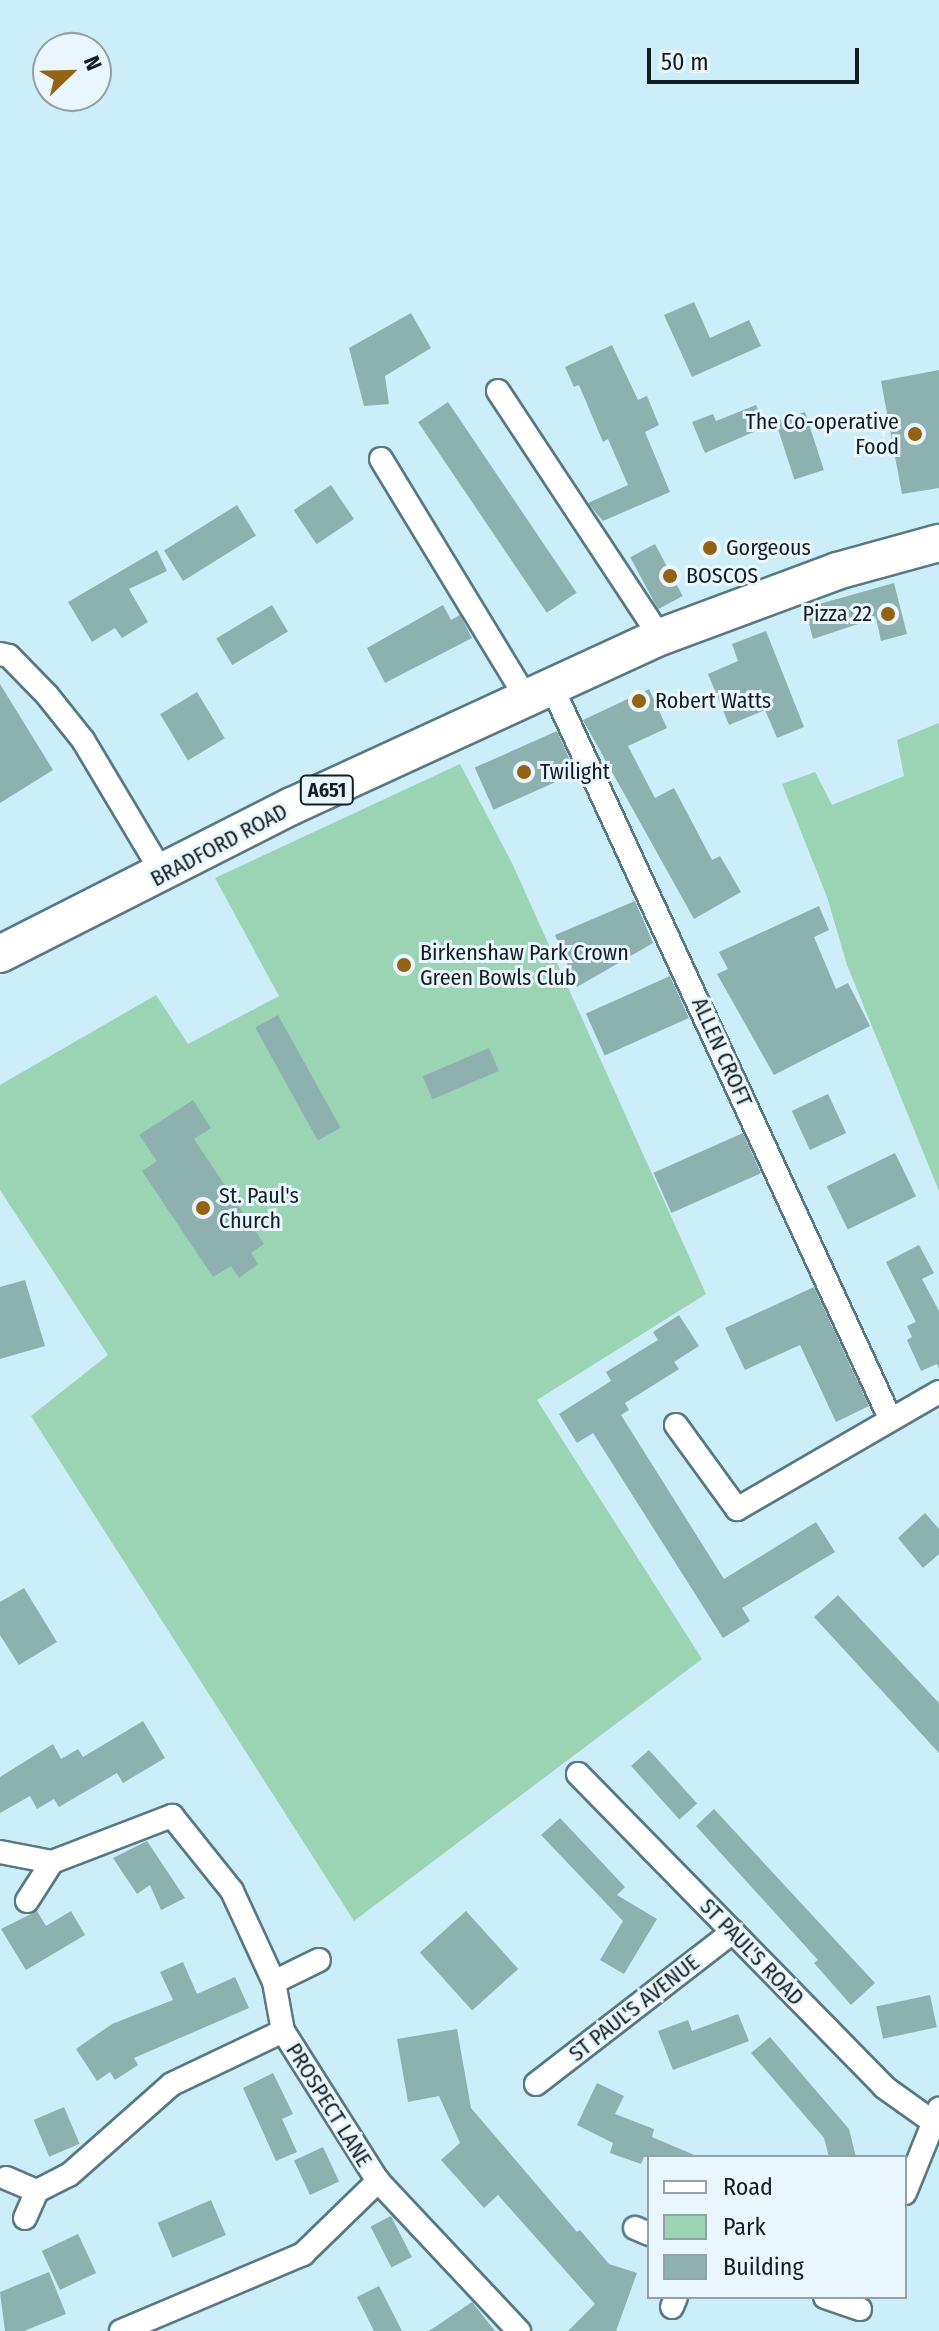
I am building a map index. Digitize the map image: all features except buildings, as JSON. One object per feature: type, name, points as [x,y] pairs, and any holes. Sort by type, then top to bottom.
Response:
[{"type":"main road","name":"BRADFORD ROAD","points":[[0,954],[164,876],[292,806],[660,637],[837,571],[939,543]]},
{"type":"street","points":[[498,391],[660,637]]},
{"type":"street","points":[[381,459],[539,693]]},
{"type":"street","points":[[0,654],[9,656],[47,695],[83,740],[164,876]]},
{"type":"street","name":"ALLEN CROFT","points":[[539,693],[890,1418]]},
{"type":"street","points":[[676,1425],[737,1509],[801,1476],[890,1418],[939,1392]]},
{"type":"street","name":"ST PAUL'S ROAD","points":[[578,1774],[884,2087],[936,2115]]},
{"type":"street","name":"PROSPECT LANE","points":[[52,1862],[172,1816],[232,1891],[274,1982],[283,2031],[378,2181],[519,2331]]},
{"type":"street","points":[[0,1852],[52,1862],[27,1901]]},
{"type":"street","name":"ST PAUL'S AVENUE","points":[[536,2084],[733,1932]]},
{"type":"street","points":[[274,1982],[319,1960]]},
{"type":"street","points":[[25,2218],[37,2191],[69,2175],[172,2084],[283,2031]]},
{"type":"street","points":[[907,2188],[936,2115]]},
{"type":"street","points":[[6,2178],[37,2191]]},
{"type":"street","name":"PROSPECT LANE","points":[[121,2331],[303,2254],[378,2181]]},
{"type":"street","points":[[830,2299],[860,2312]]},
{"type":"green space","points":[[939,723],[939,1191],[847,965],[827,897],[782,784],[815,772],[832,805],[904,776],[897,740]]},
{"type":"green space","points":[[460,764],[512,863],[706,1294],[537,1400],[702,1659],[354,1921],[31,1416],[108,1355],[0,1190],[0,1085],[156,995],[188,1044],[279,996],[215,878]]},
{"type":"place","name":"The Co-operative Food","points":[[915,434]]},
{"type":"place","name":"Gorgeous","points":[[710,548]]},
{"type":"place","name":"BOSCOS","points":[[670,576]]},
{"type":"place","name":"Pizza 22","points":[[888,614]]},
{"type":"place","name":"Robert Watts","points":[[639,701]]},
{"type":"place","name":"Twilight","points":[[524,772]]},
{"type":"place","name":"Birkenshaw Park Crown Green Bowls Club","points":[[404,965]]},
{"type":"place","name":"St. Paul's Church","points":[[203,1208]]}]
